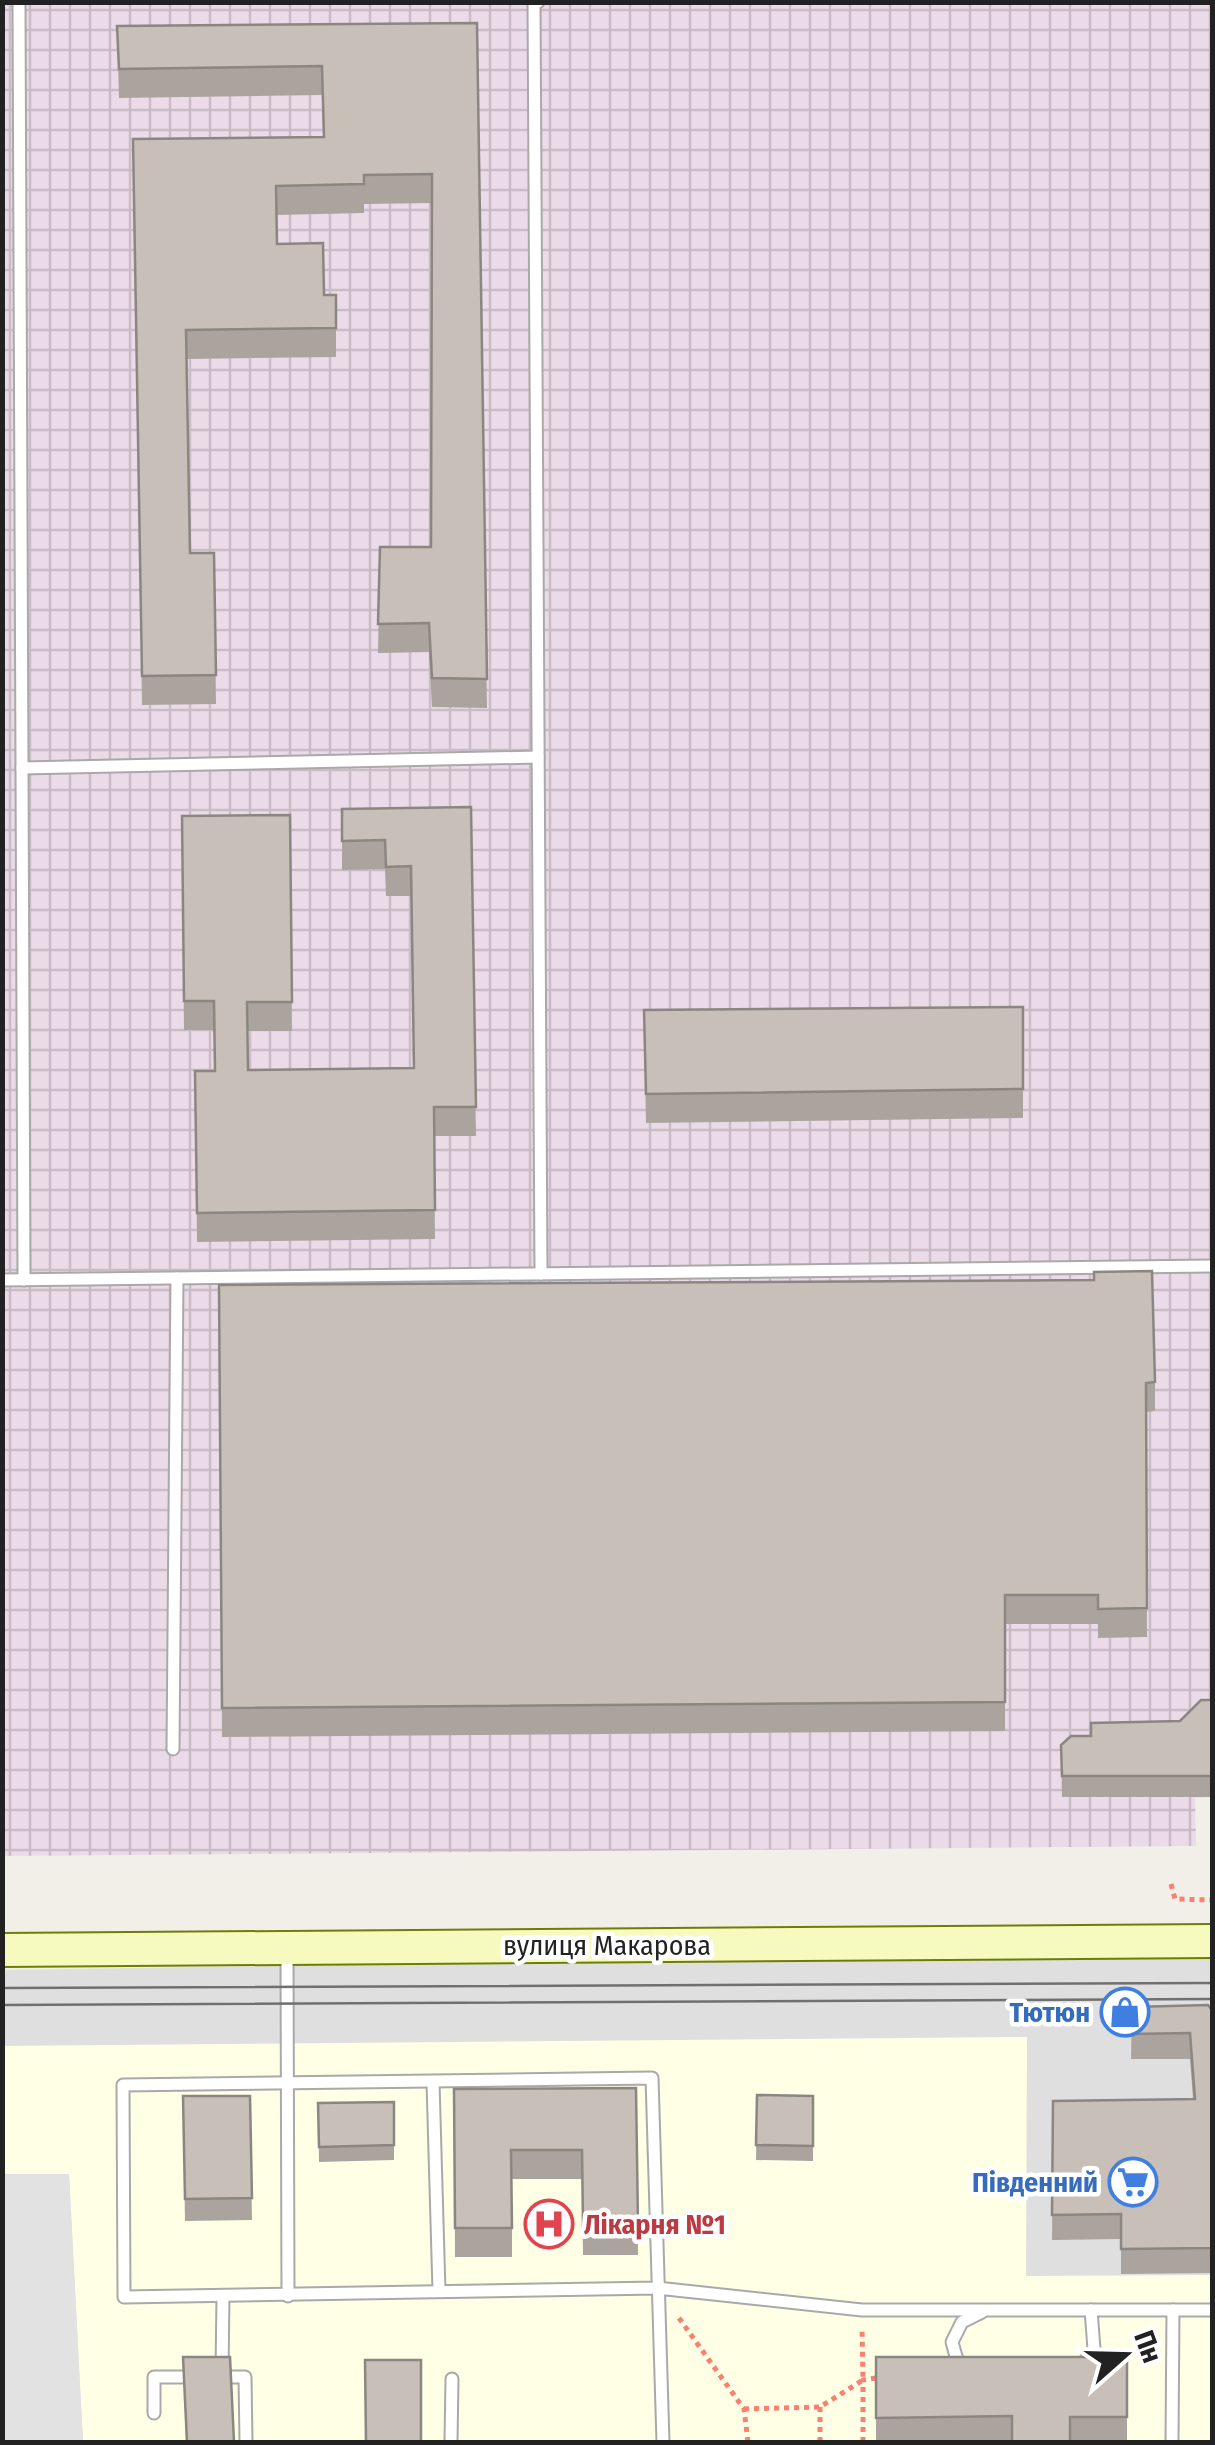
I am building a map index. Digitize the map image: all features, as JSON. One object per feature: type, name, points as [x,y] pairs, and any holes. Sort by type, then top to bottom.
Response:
[{"type":"main road","name":"вулиця Макарова","points":[[2,1950],[1212,1940]]},
{"type":"lane","points":[[19,2],[24,1280]]},
{"type":"lane","points":[[538,2],[534,42],[541,1274]]},
{"type":"lane","points":[[22,768],[538,758]]},
{"type":"lane","points":[[2,1280],[1212,1266]]},
{"type":"lane","points":[[173,1748],[176,1278]]},
{"type":"lane","points":[[287,1948],[288,2296]]},
{"type":"lane","points":[[663,2442],[657,2288],[652,2078],[123,2085],[124,2297],[657,2288],[862,2310],[1212,2310]]},
{"type":"lane","points":[[433,2082],[438,2290]]},
{"type":"lane","points":[[222,2376],[223,2296]]},
{"type":"lane","points":[[971,2371],[956,2366],[952,2342],[962,2322],[986,2310]]},
{"type":"lane","points":[[1057,2374],[1076,2374],[1094,2350],[1092,2310]]},
{"type":"lane","points":[[1172,2310],[1172,2442]]},
{"type":"lane","points":[[154,2413],[154,2377],[245,2377],[246,2442]]},
{"type":"lane","points":[[451,2442],[452,2379]]},
{"type":"path","points":[[1171,1884],[1175,1900],[1212,1900]]},
{"type":"path","points":[[657,2288],[744,2409],[748,2442]]},
{"type":"path","points":[[862,2310],[864,2442]]},
{"type":"path","points":[[744,2409],[820,2407],[863,2380],[900,2374]]},
{"type":"path","points":[[820,2407],[820,2442]]},
{"type":"shaded area","points":[[2,3],[1212,3],[1212,1797],[1195,1798],[1196,1846],[3,1856]]},
{"type":"shaded area","name":"Лікарня №1","points":[[1212,1951],[1212,2442],[3,2442],[2,1970]]},
{"type":"shaded area","name":"Лікарня №1","points":[[1027,2037],[1026,2276],[1212,2275],[1212,2442],[83,2442],[69,2174],[3,2174],[2,2046]]},
{"type":"shaded area","points":[[3,2174],[69,2174],[83,2442],[3,2442]]},
{"type":"building","points":[[477,23],[487,679],[432,678],[429,623],[378,624],[380,547],[431,547],[432,174],[364,175],[364,184],[276,186],[277,244],[323,243],[324,295],[336,295],[336,328],[186,330],[190,553],[214,553],[216,675],[142,676],[133,139],[324,137],[322,66],[119,69],[117,26]]},
{"type":"building","points":[[471,807],[476,1107],[434,1107],[435,1210],[197,1213],[195,1071],[215,1071],[214,1001],[184,1001],[182,816],[290,815],[292,1002],[247,1002],[248,1070],[414,1068],[411,866],[386,867],[385,840],[342,841],[342,809]]},
{"type":"building","points":[[1023,1007],[1023,1089],[646,1094],[644,1010]]},
{"type":"building","points":[[1152,1271],[1155,1382],[1146,1383],[1147,1608],[1098,1609],[1098,1595],[1005,1595],[1005,1702],[222,1708],[219,1285],[1094,1280],[1094,1272]]},
{"type":"building","points":[[1201,1700],[1212,1700],[1212,1776],[1062,1776],[1061,1745],[1071,1736],[1091,1736],[1091,1723],[1180,1721]]},
{"type":"building","name":"Південний","points":[[1208,2005],[1212,2010],[1212,2248],[1121,2249],[1121,2214],[1052,2215],[1053,2101],[1195,2099],[1190,2033],[1131,2034],[1132,2007]]},
{"type":"building","points":[[636,2088],[638,2225],[583,2226],[582,2150],[511,2150],[512,2228],[455,2228],[454,2089]]},
{"type":"building","points":[[757,2095],[813,2096],[813,2146],[756,2145]]},
{"type":"building","points":[[183,2096],[250,2096],[252,2198],[185,2199]]},
{"type":"building","points":[[394,2102],[394,2145],[319,2147],[318,2103]]},
{"type":"building","points":[[183,2357],[230,2357],[234,2442],[187,2442]]},
{"type":"building","points":[[876,2357],[1127,2357],[1127,2417],[1070,2417],[1070,2442],[1012,2442],[1012,2416],[876,2418]]},
{"type":"building","points":[[365,2360],[421,2360],[421,2442],[366,2442]]},
{"type":"tram line","points":[[2,1988],[1212,1983]]},
{"type":"tram line","points":[[2,2005],[1212,1999]]},
{"type":"place","name":"Тютюн","points":[[1125,2012]]},
{"type":"place","name":"Південний","points":[[1133,2182]]},
{"type":"place","name":"Лікарня №1","points":[[549,2224]]}]
